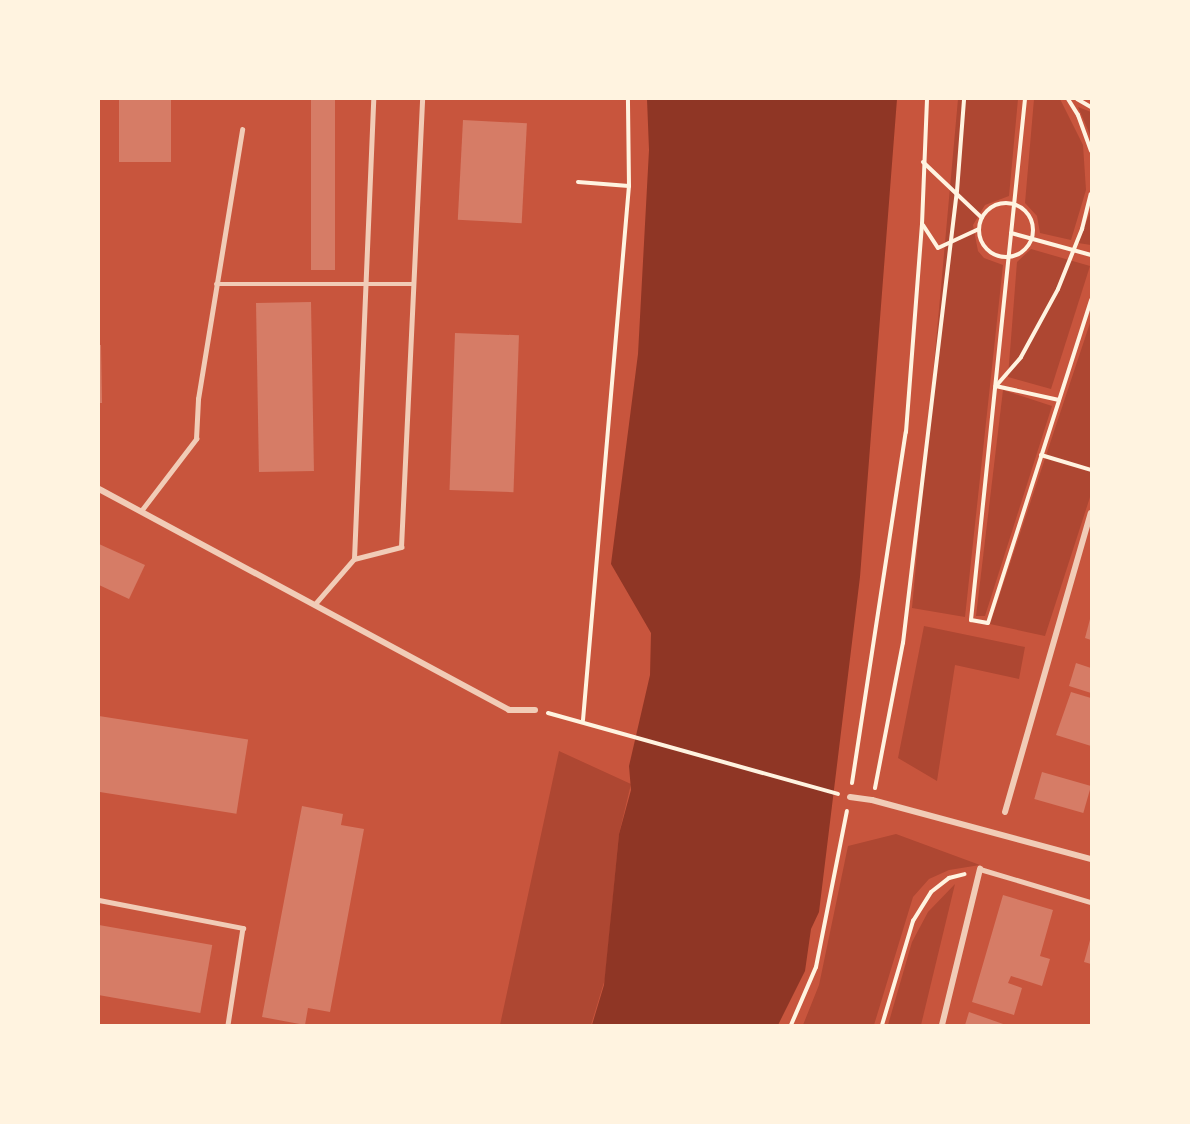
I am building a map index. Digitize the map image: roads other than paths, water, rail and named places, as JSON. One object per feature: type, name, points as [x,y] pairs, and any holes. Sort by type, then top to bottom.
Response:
[{"type":"street","points":[[99,489],[509,710],[536,710]]},
{"type":"street","points":[[1005,812],[1091,513]]},
{"type":"street","points":[[850,797],[872,800],[1091,859]]},
{"type":"street","points":[[942,1025],[980,870]]},
{"type":"lane","points":[[354,559],[373,99]]},
{"type":"lane","points":[[315,604],[354,559],[401,547],[422,99]]},
{"type":"lane","points":[[141,511],[196,439],[198,399],[242,130]]},
{"type":"lane","points":[[216,284],[364,281],[413,284]]},
{"type":"lane","points":[[980,870],[1091,902]]},
{"type":"lane","points":[[99,900],[243,928],[228,1025]]}]
